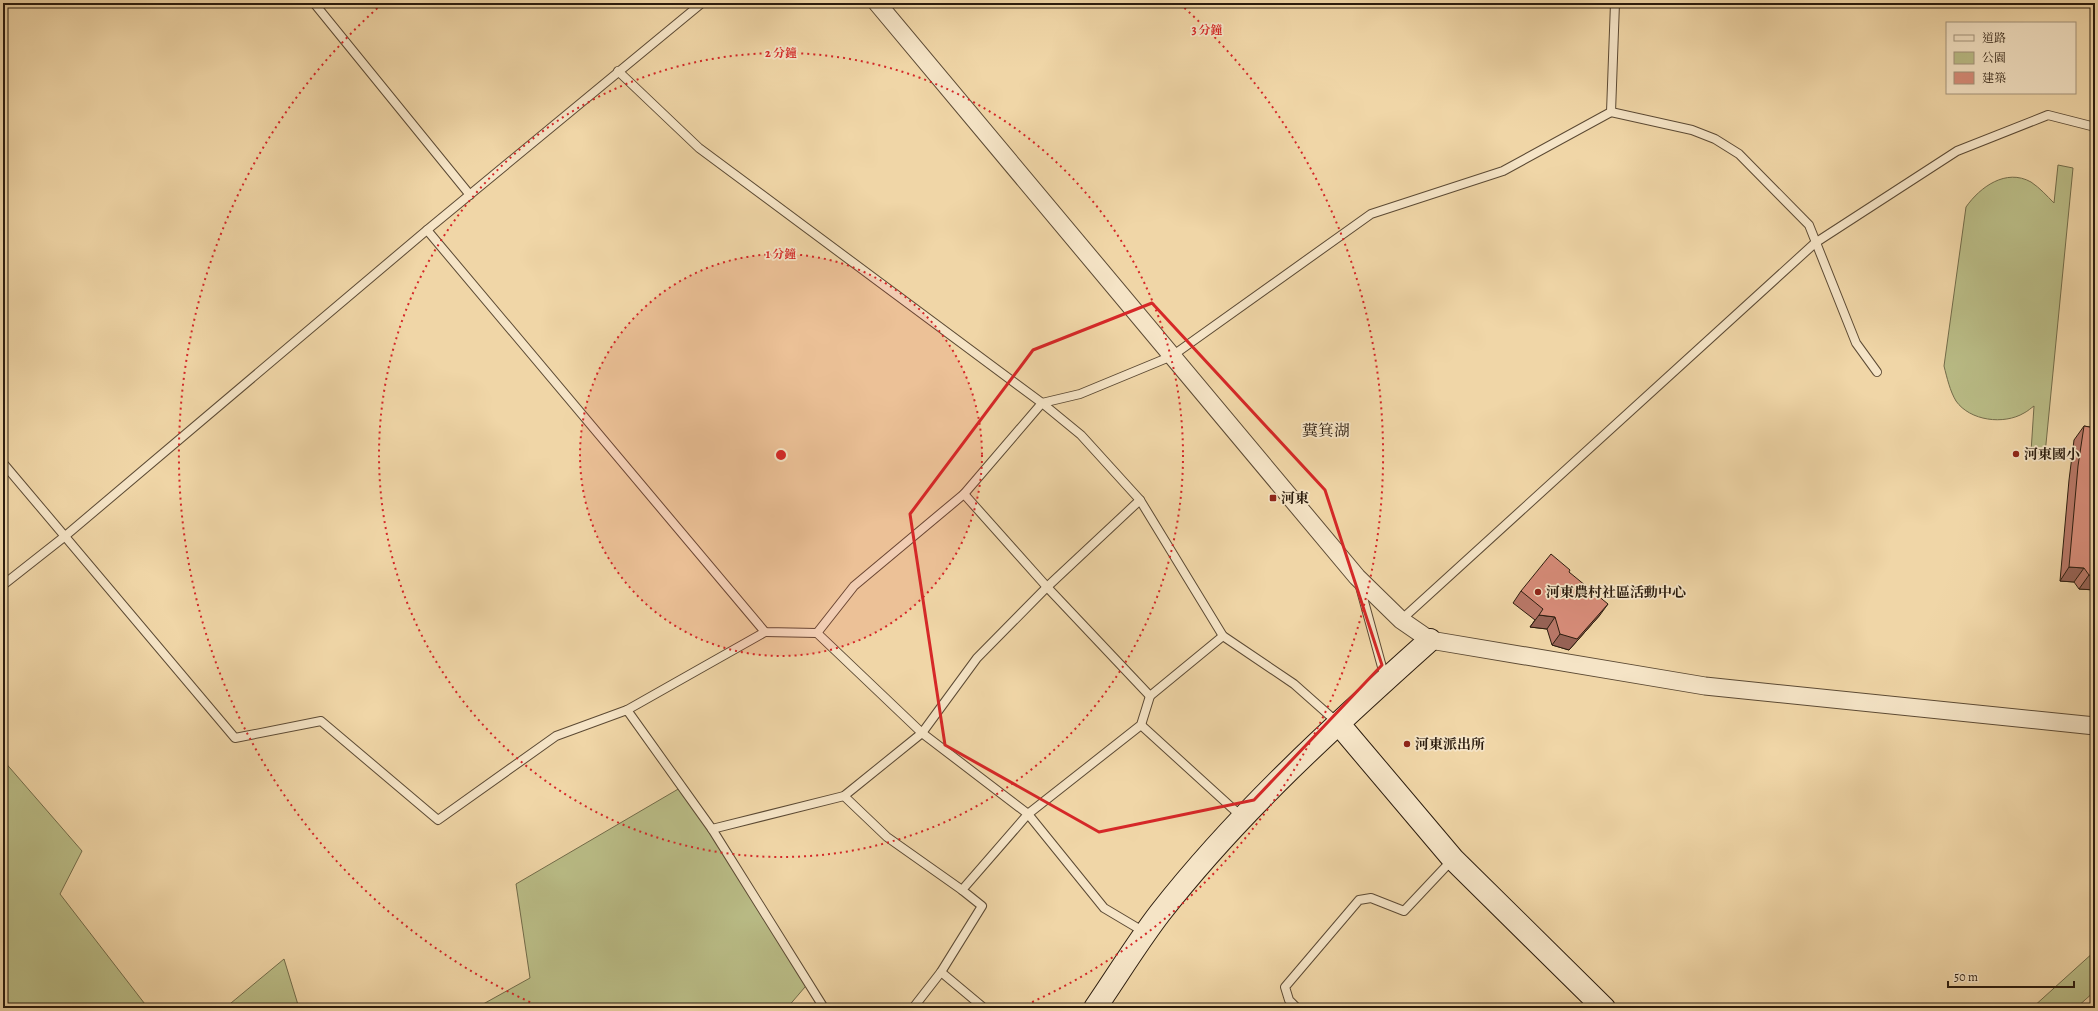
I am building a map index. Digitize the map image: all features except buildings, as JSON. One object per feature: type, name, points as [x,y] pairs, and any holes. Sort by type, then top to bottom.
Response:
[{"type":"street","points":[[877,3],[1357,577],[1401,620],[1430,640],[1705,686],[2095,726]]},
{"type":"street","points":[[1095,1008],[1160,913],[1242,817],[1338,723],[1430,640]]},
{"type":"street","points":[[1338,723],[1453,860],[1604,1008]]},
{"type":"lane","points":[[314,3],[470,195]]},
{"type":"lane","points":[[3,585],[64,537],[427,230],[702,3]]},
{"type":"lane","points":[[1611,112],[1615,3]]},
{"type":"lane","points":[[618,71],[699,148],[1042,403],[1081,435],[1140,500],[1223,636],[1294,684],[1338,723]]},
{"type":"lane","points":[[818,632],[854,586],[964,494],[1042,403],[1080,394],[1172,356],[1372,214],[1503,171],[1611,112],[1692,130],[1730,147],[1739,154],[1809,225],[1856,343],[1877,372]]},
{"type":"lane","points":[[1401,620],[1815,243],[1957,151],[2048,115],[2095,127]]},
{"type":"lane","points":[[427,230],[765,632]]},
{"type":"lane","points":[[3,464],[236,738],[320,721],[438,820],[556,736],[627,710],[765,632],[818,632],[922,733],[1028,814],[1104,908],[1146,933]]},
{"type":"lane","points":[[964,494],[1047,587],[1150,696]]},
{"type":"lane","points":[[712,829],[844,796],[922,733],[977,658],[1047,587],[1140,500]]},
{"type":"lane","points":[[1357,577],[1385,680]]},
{"type":"lane","points":[[962,890],[1028,814],[1141,725],[1150,696],[1223,636]]},
{"type":"lane","points":[[627,710],[712,829],[824,1008]]},
{"type":"lane","points":[[1141,725],[1242,817]]},
{"type":"lane","points":[[844,796],[887,837],[982,906],[941,972],[913,1008]]},
{"type":"lane","points":[[1297,1008],[1289,1000],[1285,987],[1359,900],[1371,898],[1404,912],[1453,860]]},
{"type":"lane","points":[[941,972],[984,1008]]},
{"type":"highlighted area","points":[[1152,303],[1325,490],[1382,665],[1254,800],[1099,832],[945,745],[910,514],[1033,350]]},
{"type":"green space","points":[[2058,165],[2073,168],[2045,454],[2031,452],[2034,406],[2016,417],[2007,419],[1997,420],[1978,417],[1962,408],[1956,401],[1950,389],[1944,366],[1966,207],[1986,187],[2003,178],[2012,177],[2022,178],[2031,182],[2054,203]]},
{"type":"green space","points":[[3,760],[82,851],[60,894],[148,1008],[3,1008]]},
{"type":"green space","points":[[680,788],[811,980],[787,1008],[476,1008],[530,978],[516,884]]},
{"type":"green space","points":[[2095,951],[2095,991],[2076,1008],[2032,1008]]},
{"type":"green space","points":[[284,959],[299,1008],[225,1008]]},
{"type":"place","name":"河東國小","points":[[2016,454]]},
{"type":"place","name":"河東","points":[[1273,498]]},
{"type":"place","name":"河東農村社區活動中心","points":[[1538,592]]},
{"type":"place","name":"河東派出所","points":[[1407,744]]},
{"type":"district","name":"糞箕湖","points":[[1326,430]]}]
